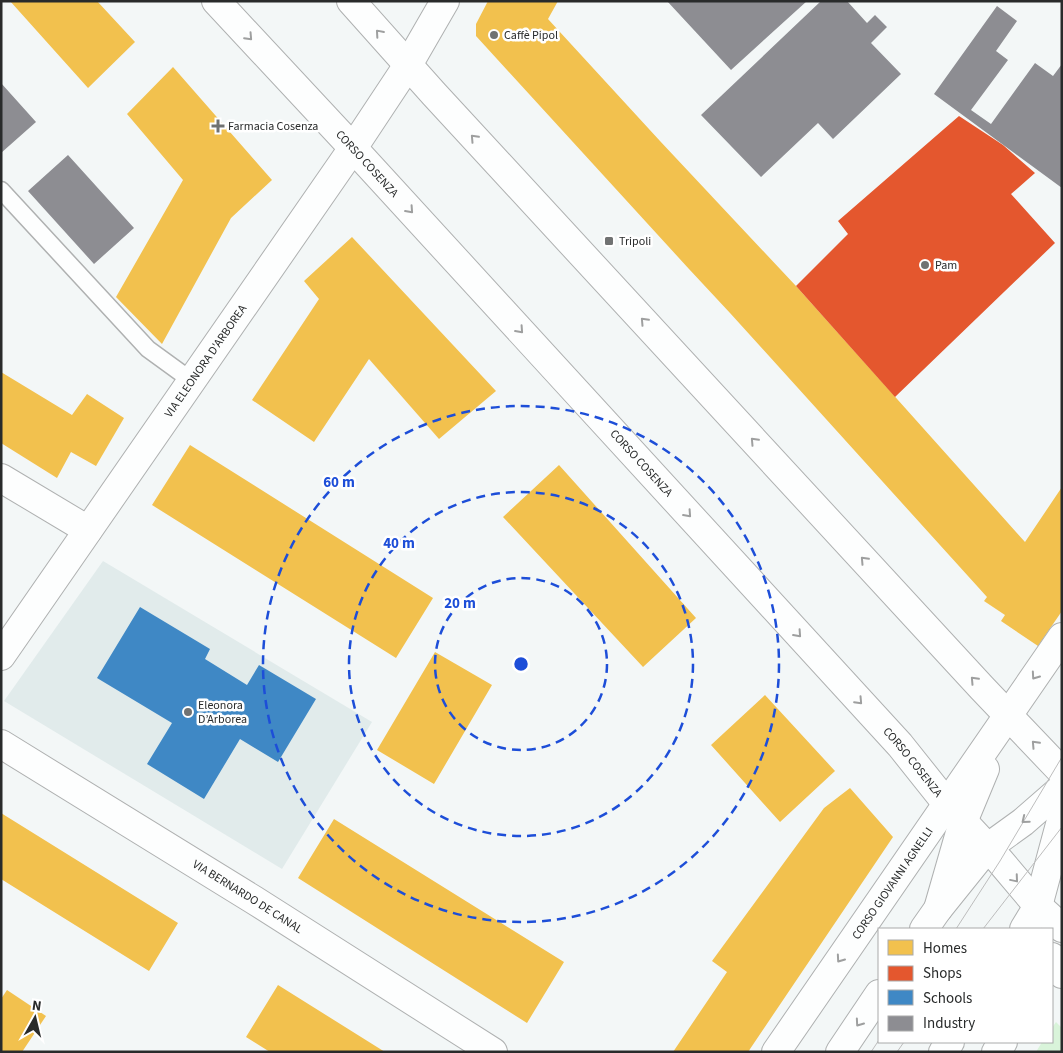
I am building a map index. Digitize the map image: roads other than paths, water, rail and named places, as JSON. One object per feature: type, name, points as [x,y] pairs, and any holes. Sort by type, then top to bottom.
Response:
[{"type":"main road","name":"CORSO COSENZA","points":[[216,1],[354,148],[900,745],[955,813],[1000,861],[1050,921]]},
{"type":"main road","points":[[351,1],[968,673],[1062,772]]},
{"type":"main road","name":"VIA ELEONORA D'ARBOREA","points":[[1,656],[354,148],[408,65],[445,1]]},
{"type":"main road","points":[[1,478],[88,530]]},
{"type":"main road","name":"CORSO GIOVANNI AGNELLI","points":[[776,1052],[955,813],[1008,715],[1062,637]]},
{"type":"main road","name":"VIA BERNARDO DE CANAL","points":[[1,744],[246,895],[494,1052]]},
{"type":"main road","name":"CORSO GIOVANNI AGNELLI","points":[[931,919],[987,848],[1023,822],[1062,788]]},
{"type":"main road","name":"CORSO GIOVANNI AGNELLI","points":[[931,919],[955,813]]},
{"type":"main road","points":[[1027,928],[1050,921],[1062,817]]},
{"type":"main road","points":[[840,1052],[878,995]]},
{"type":"lane","points":[[1,190],[148,349],[192,381]]},
{"type":"tram line","points":[[957,928],[1000,861],[1062,757]]},
{"type":"tram line","points":[[984,928],[1062,827]]},
{"type":"tram line","points":[[871,1052],[878,1042]]},
{"type":"tram line","points":[[897,1052],[903,1043]]},
{"type":"place","name":"Caffè Pipol","points":[[494,35]]},
{"type":"place","name":"Farmacia Cosenza","points":[[218,126]]},
{"type":"place","name":"Tripoli","points":[[609,241]]},
{"type":"place","name":"Pam","points":[[925,265]]},
{"type":"place","name":"Eleonora D’Arborea","points":[[188,712]]}]
